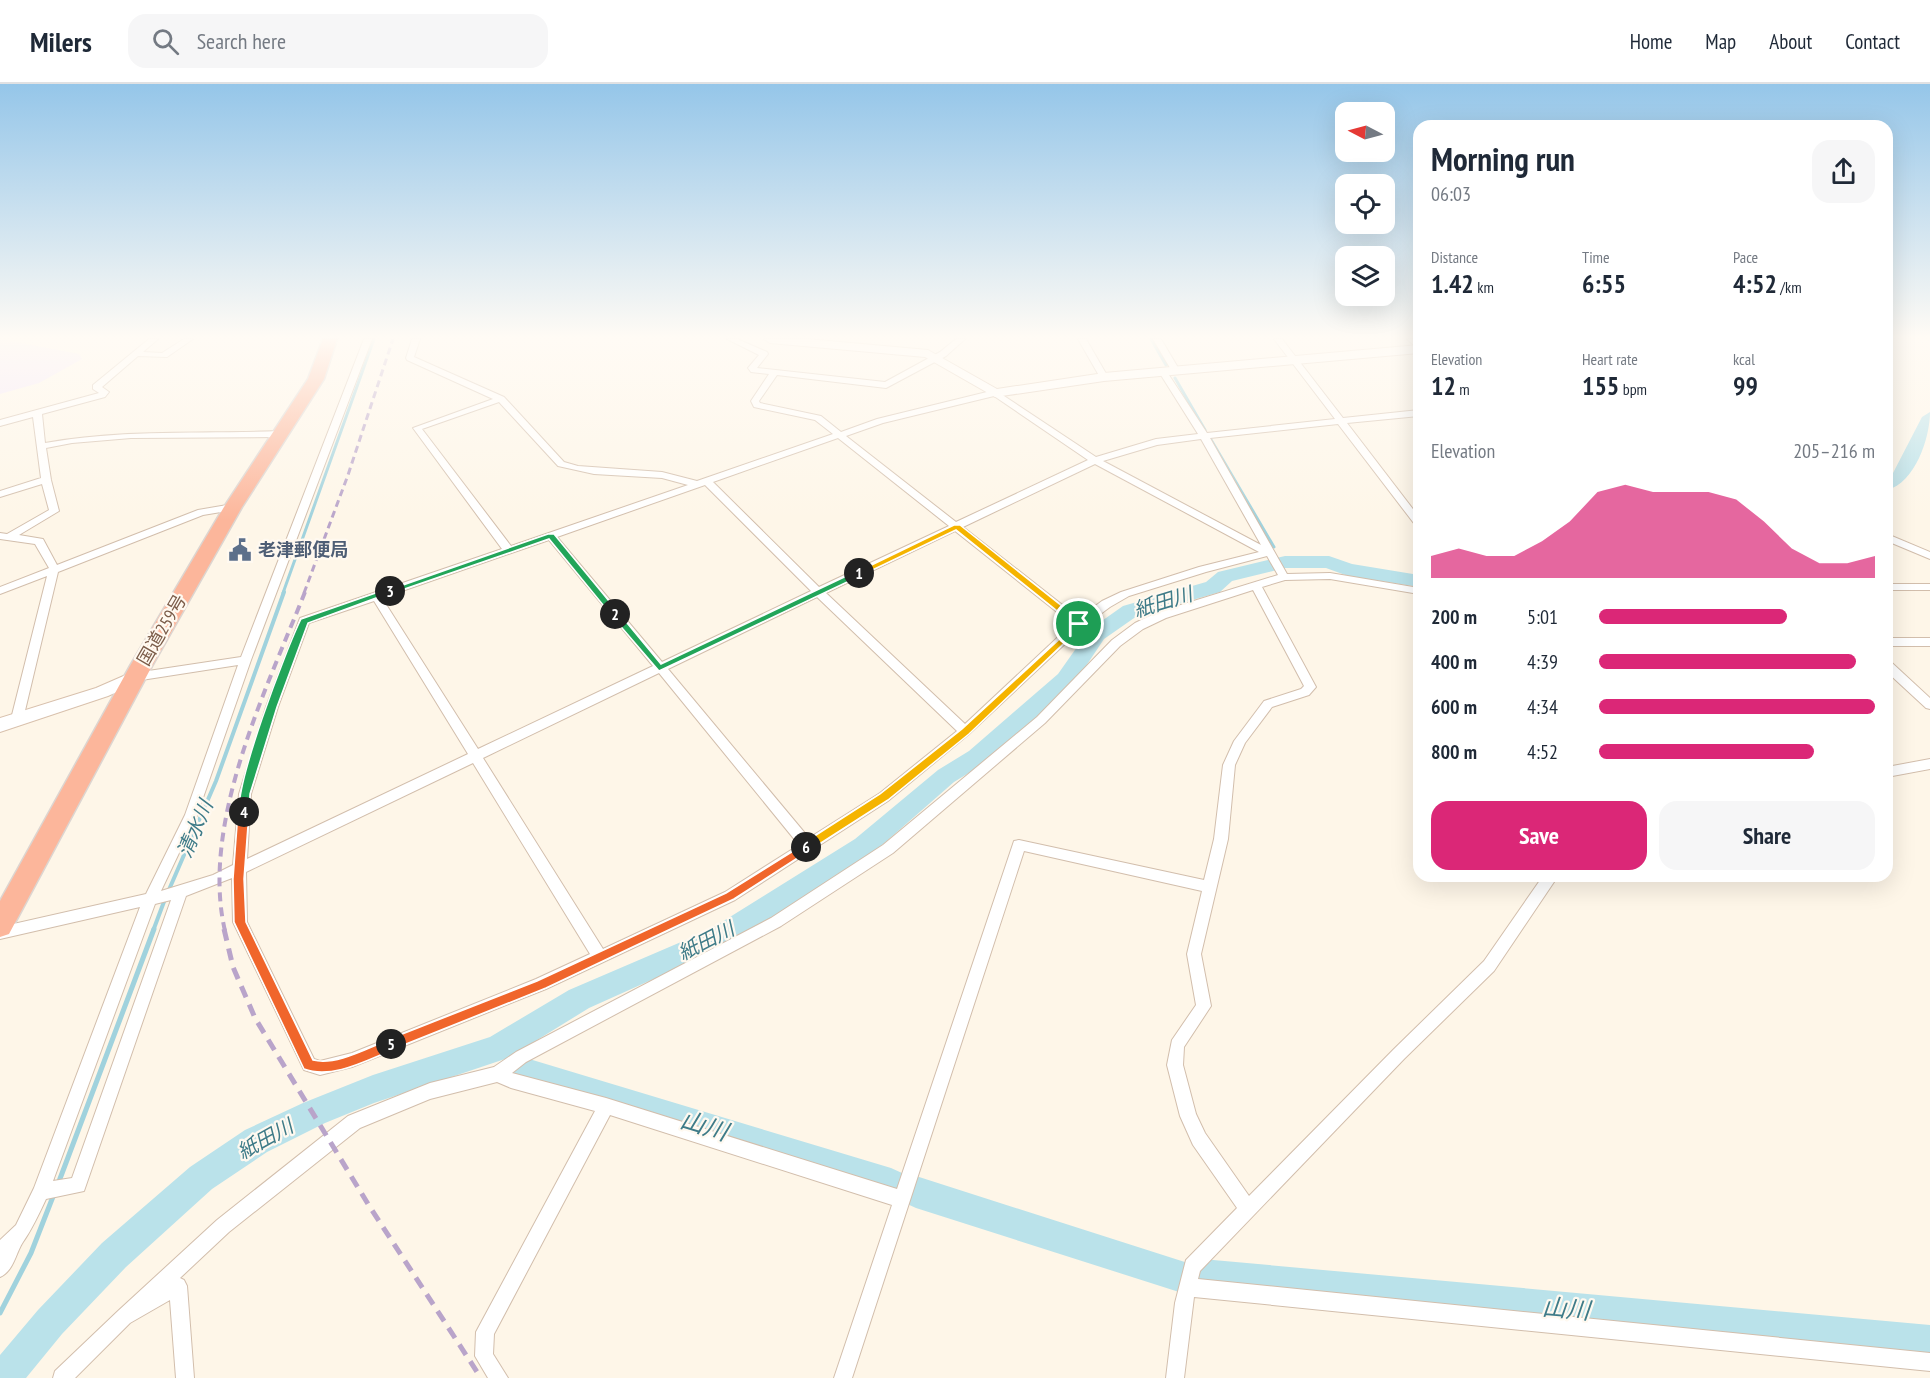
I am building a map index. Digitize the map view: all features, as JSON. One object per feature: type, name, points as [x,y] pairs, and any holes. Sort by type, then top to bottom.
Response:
[{"type":"highway","name":"国道259号","points":[[0,926],[135,677],[233,507],[302,399]]},
{"type":"main road","points":[[0,725],[102,692],[135,677]]},
{"type":"street","points":[[0,423],[86,399]]},
{"type":"street","points":[[0,1268],[41,1192],[152,897],[191,815],[245,660],[345,399]]},
{"type":"street","points":[[500,399],[417,428],[508,549]]},
{"type":"street","points":[[501,399],[561,464],[575,469],[601,473],[645,472],[694,484]]},
{"type":"street","points":[[756,399],[757,405],[818,418],[1079,624]]},
{"type":"street","points":[[966,399],[926,408],[840,435],[304,621],[272,707],[245,794],[240,868],[240,922],[301,1053],[309,1065],[320,1068],[352,1060],[541,984],[730,896],[884,797],[965,731],[1079,624],[1106,604],[1125,594],[1203,569],[1270,556]]},
{"type":"street","points":[[1005,399],[1095,460],[1270,556]]},
{"type":"street","points":[[1185,399],[1270,556],[1284,577]]},
{"type":"street","points":[[1324,399],[1413,516]]},
{"type":"street","points":[[5,536],[54,511],[46,480],[37,413]]},
{"type":"street","points":[[0,933],[181,891],[218,879],[1095,460],[1156,442],[1413,414]]},
{"type":"street","points":[[42,446],[78,438],[134,435],[178,433],[220,437],[279,434]]},
{"type":"street","points":[[0,494],[46,480]]},
{"type":"street","points":[[706,481],[818,592],[965,731]]},
{"type":"street","points":[[0,591],[201,512],[233,507]]},
{"type":"street","points":[[5,536],[39,541],[54,568],[17,718]]},
{"type":"street","points":[[551,536],[808,846]]},
{"type":"street","points":[[1893,540],[1930,556]]},
{"type":"street","points":[[62,1378],[223,1226],[354,1122],[430,1091],[498,1074],[521,1057],[776,922],[888,849],[1041,720],[1116,643],[1139,626],[1162,615],[1284,577],[1330,576],[1413,590]]},
{"type":"street","points":[[1248,1209],[1199,1139],[1188,1116],[1175,1065],[1177,1045],[1204,1006],[1194,954],[1221,839],[1229,765],[1240,741],[1268,704],[1305,692],[1310,687],[1256,585]]},
{"type":"street","points":[[1893,587],[1930,587]]},
{"type":"street","points":[[376,596],[600,957]]},
{"type":"street","points":[[1893,642],[1930,642]]},
{"type":"street","points":[[135,677],[245,660]]},
{"type":"street","points":[[1893,671],[1930,705]]},
{"type":"street","points":[[1893,771],[1930,764]]},
{"type":"street","points":[[843,1378],[1019,845],[1208,887]]},
{"type":"street","points":[[1175,1378],[1192,1266],[1399,1054],[1489,966],[1547,882]]},
{"type":"street","points":[[41,1192],[78,1185],[181,891]]},
{"type":"street","points":[[498,1074],[511,1080],[606,1106],[901,1199]]},
{"type":"street","points":[[499,1378],[484,1356],[485,1332],[606,1106]]},
{"type":"street","points":[[0,1252],[22,1231]]},
{"type":"street","points":[[124,1317],[178,1286],[185,1378]]},
{"type":"street","points":[[1188,1287],[1930,1362]]},
{"type":"waterway","name":"清水川","points":[[283,593],[352,399]]},
{"type":"waterway","points":[[1187,399],[1205,430]]},
{"type":"waterway","name":"紙田川","points":[[1893,481],[1900,476],[1930,417]]},
{"type":"waterway","points":[[1210,438],[1274,547]]},
{"type":"waterway","name":"紙田川","points":[[3,1378],[50,1322],[114,1255],[201,1178],[256,1141],[314,1113],[373,1089],[498,1048],[579,999],[718,938],[864,846],[946,776],[977,757],[1066,679],[1090,647],[1096,635],[1130,611],[1213,587],[1225,576],[1285,562],[1329,562],[1348,570],[1413,580]]},
{"type":"waterway","name":"清水川","points":[[168,892],[216,781],[284,592]]},
{"type":"waterway","name":"清水川","points":[[153,931],[165,899]]},
{"type":"waterway","name":"清水川","points":[[58,1184],[154,929]]},
{"type":"waterway","name":"山川","points":[[516,1069],[891,1184]]},
{"type":"waterway","name":"山川","points":[[916,1192],[1179,1275]]},
{"type":"waterway","name":"清水川","points":[[0,1313],[31,1253],[54,1194]]},
{"type":"waterway","name":"山川","points":[[1202,1276],[1930,1342]]},
{"type":"railway","points":[[304,593],[348,475],[373,399]]},
{"type":"railway","points":[[225,931],[220,890],[221,847],[229,803],[256,714],[305,592]]},
{"type":"railway","points":[[224,929],[233,967],[255,1018],[368,1204],[481,1378]]},
{"type":"place","name":"老津郵便局","points":[[240,550]]},
{"type":"route","points":[[957,527],[1079,624],[965,731],[884,797],[730,896],[541,984],[352,1060],[320,1068],[309,1065],[301,1053],[240,922],[239,879],[245,794],[272,707],[304,621],[551,536],[659,668],[957,527]]}]
